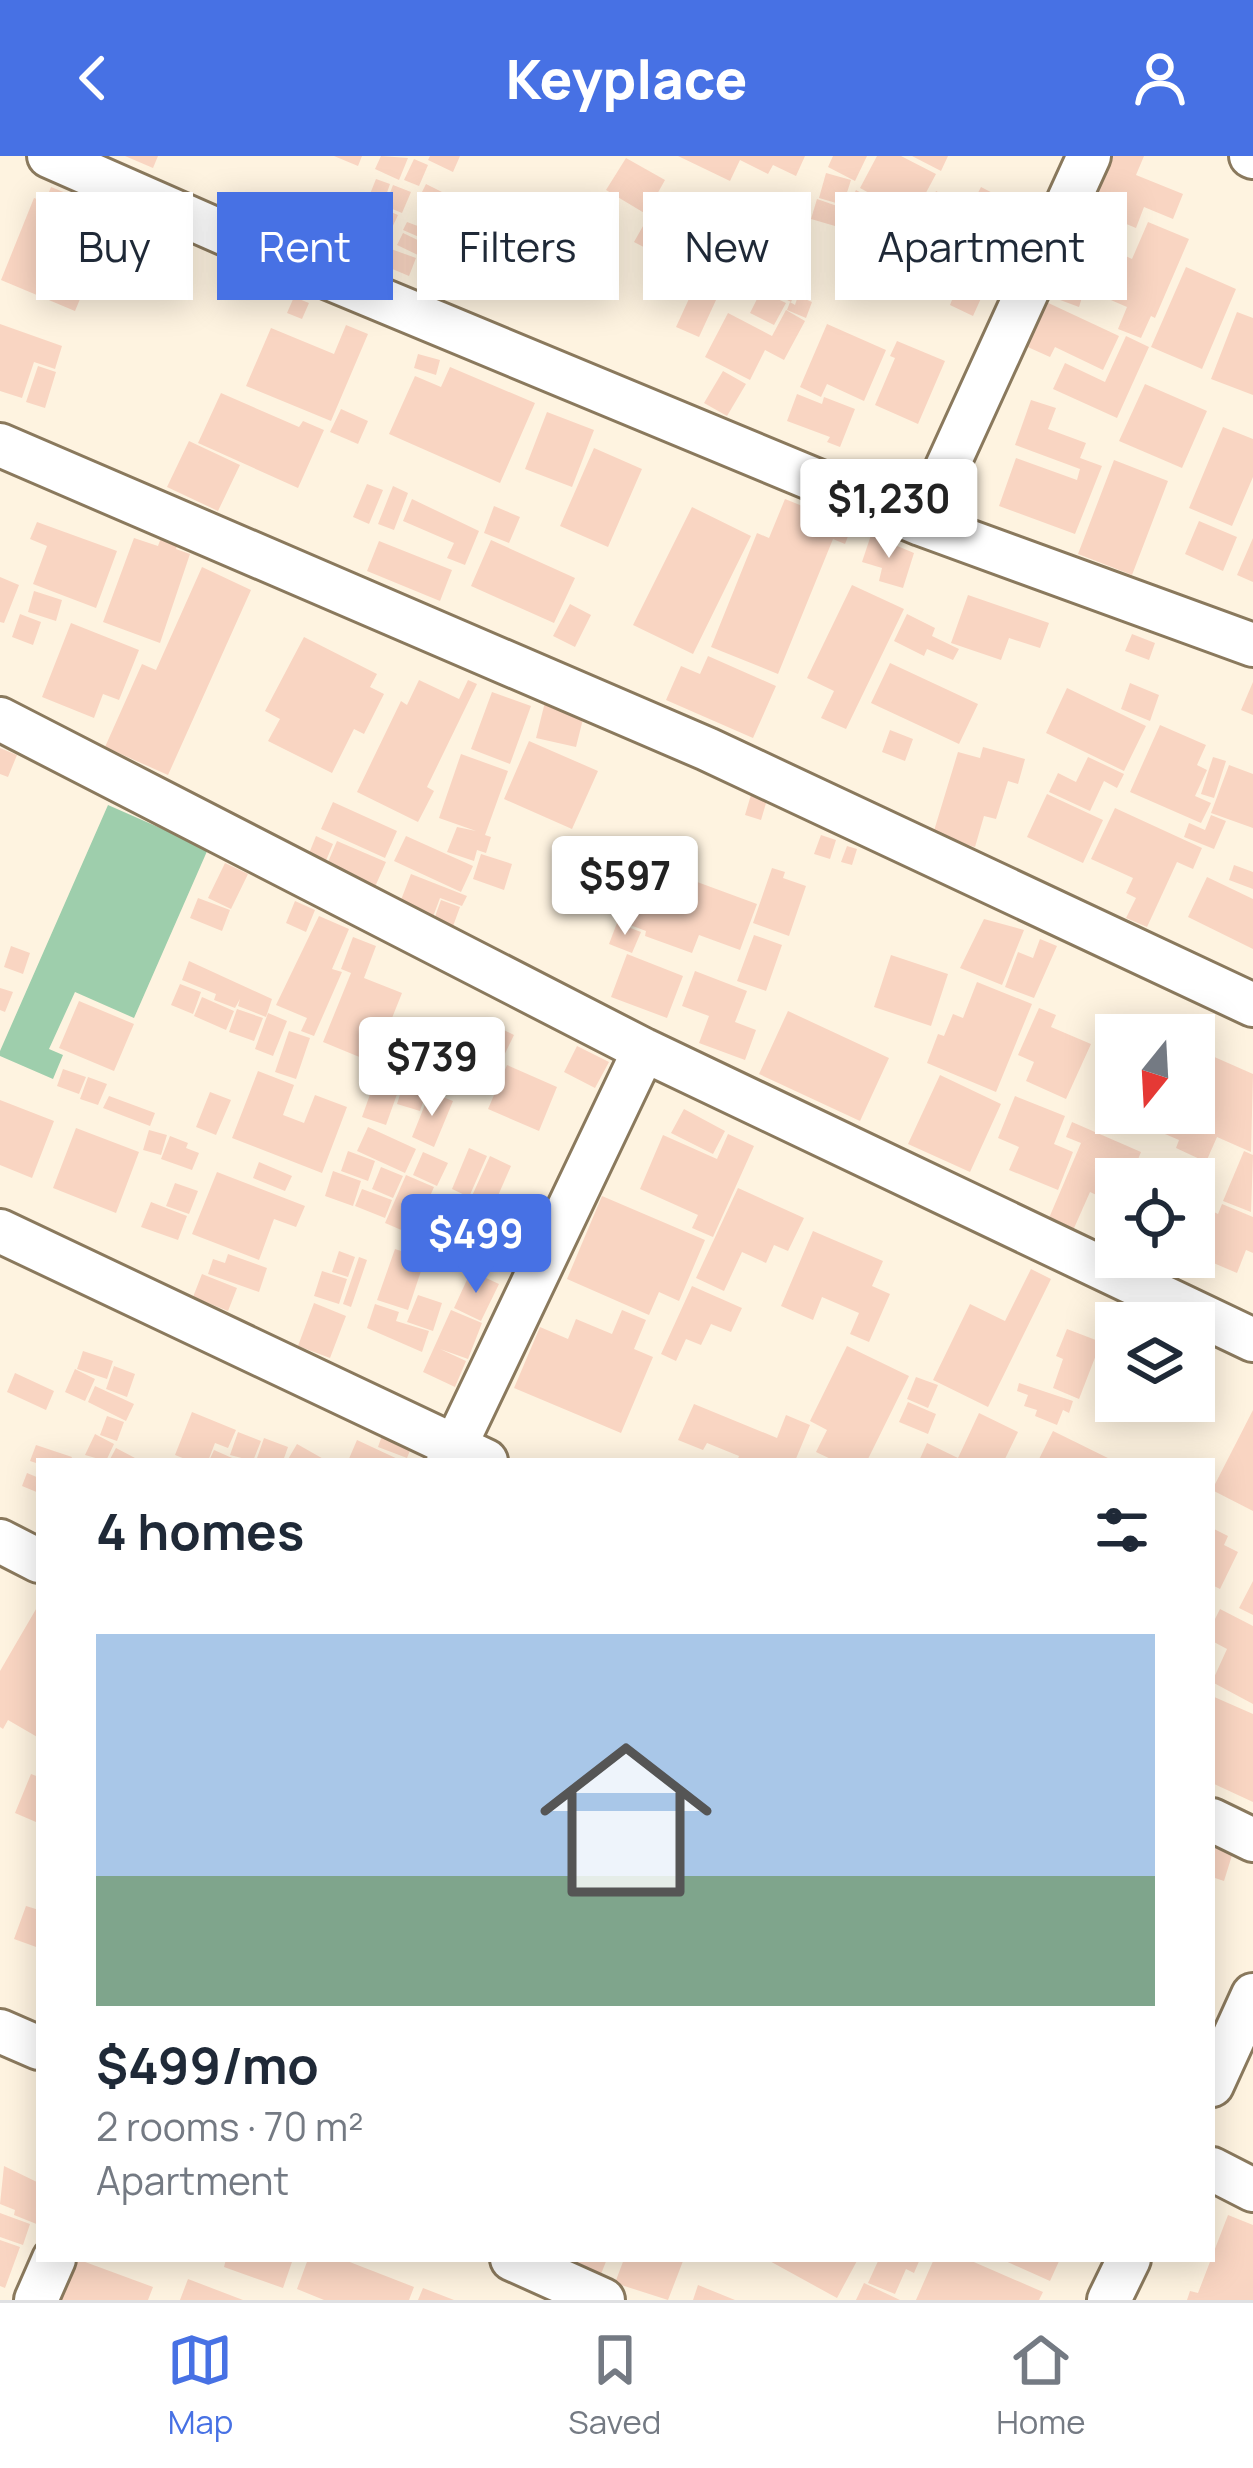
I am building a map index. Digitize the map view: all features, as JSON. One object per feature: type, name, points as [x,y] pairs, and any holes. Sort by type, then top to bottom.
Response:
[{"type":"street","points":[[921,524],[1089,156]]},
{"type":"street","points":[[67,160],[276,256],[921,524],[1253,645]]},
{"type":"street","points":[[0,445],[707,749],[1253,1005]]},
{"type":"street","points":[[0,719],[644,1050],[1253,1340]]},
{"type":"street","points":[[0,1231],[463,1456],[644,1050]]},
{"type":"street","points":[[0,1541],[36,1559]]},
{"type":"street","points":[[1215,1821],[1253,1840]]},
{"type":"street","points":[[1215,2078],[1253,1995]]},
{"type":"street","points":[[0,2031],[36,2047]]},
{"type":"street","points":[[1215,2171],[1253,2190]]},
{"type":"street","points":[[36,2300],[53,2262]]},
{"type":"street","points":[[519,2262],[603,2300]]},
{"type":"street","points":[[1109,2300],[1128,2262]]},
{"type":"green space","points":[[108,805],[208,849],[134,1018],[75,992],[49,1049],[63,1055],[53,1079],[0,1056],[0,1051]]},
{"type":"building","points":[[125,156],[158,156],[153,168]]},
{"type":"building","points":[[334,156],[362,156],[358,166]]},
{"type":"building","points":[[381,156],[408,158],[399,180],[375,169]]},
{"type":"building","points":[[430,156],[460,156],[453,172],[428,160]]},
{"type":"building","points":[[678,156],[805,156],[796,176],[773,165],[768,174],[740,160],[730,181]]},
{"type":"building","points":[[833,156],[867,156],[855,181],[828,167]]},
{"type":"building","points":[[877,156],[901,156],[936,174],[926,192],[860,188]]},
{"type":"building","points":[[912,156],[948,156],[941,171]]},
{"type":"building","points":[[1112,156],[1144,156],[1136,175],[1183,194],[1173,219],[1144,207],[1136,228],[1127,224],[1127,192],[1097,192]]},
{"type":"building","points":[[626,158],[665,180],[658,192],[643,192],[643,212],[619,198],[619,192],[606,190]]},
{"type":"building","points":[[414,159],[428,165],[419,186],[404,180]]},
{"type":"building","points":[[826,173],[851,180],[847,192],[835,192],[835,203],[819,198]]},
{"type":"building","points":[[376,179],[390,184],[387,192],[371,192]]},
{"type":"building","points":[[393,185],[411,192],[402,213],[393,209]]},
{"type":"building","points":[[36,199],[36,295],[1,280]]},
{"type":"building","points":[[817,199],[835,205],[835,226],[811,219]]},
{"type":"building","points":[[407,222],[417,226],[417,236],[403,230]]},
{"type":"building","points":[[1148,222],[1189,239],[1155,318],[1151,316],[1141,338],[1118,329],[1127,307],[1111,300],[1127,300],[1127,257],[1132,259]]},
{"type":"building","points":[[643,226],[643,247],[634,242]]},
{"type":"building","points":[[403,233],[417,240],[417,255],[397,245]]},
{"type":"building","points":[[393,250],[416,258],[409,276],[393,269]]},
{"type":"building","points":[[1186,267],[1236,289],[1202,369],[1151,347]]},
{"type":"building","points":[[49,300],[80,300],[75,311]]},
{"type":"building","points":[[293,300],[309,303],[302,319],[287,313]]},
{"type":"building","points":[[688,300],[716,300],[699,337],[676,327]]},
{"type":"building","points":[[756,300],[786,303],[774,325],[750,313]]},
{"type":"building","points":[[797,300],[812,302],[806,318],[787,310],[790,302],[795,305]]},
{"type":"building","points":[[952,300],[980,300],[973,316],[950,305]]},
{"type":"building","points":[[1042,300],[1119,336],[1103,370],[1055,347],[1050,357],[1021,344]]},
{"type":"building","points":[[786,310],[805,321],[784,360],[765,350],[750,380],[705,357],[728,313],[772,336]]},
{"type":"building","points":[[1237,312],[1253,318],[1253,395],[1211,379]]},
{"type":"building","points":[[0,324],[62,346],[55,369],[34,362],[22,398],[0,391]]},
{"type":"building","points":[[827,324],[886,350],[864,401],[827,384],[821,397],[800,387]]},
{"type":"building","points":[[346,325],[368,334],[331,421],[246,386],[271,328],[334,354]]},
{"type":"building","points":[[1126,336],[1149,347],[1117,418],[1053,389],[1065,363],[1105,382]]},
{"type":"building","points":[[897,341],[945,361],[918,424],[875,405],[895,358],[890,356]]},
{"type":"building","points":[[418,354],[440,360],[436,375],[414,368]]},
{"type":"building","points":[[38,366],[56,372],[45,408],[26,402]]},
{"type":"building","points":[[450,367],[535,403],[500,483],[389,434],[415,376],[441,387]]},
{"type":"building","points":[[723,371],[746,384],[727,416],[704,403]]},
{"type":"building","points":[[1145,384],[1207,411],[1182,468],[1119,441]]},
{"type":"building","points":[[221,393],[299,427],[303,421],[324,430],[298,488],[198,443]]},
{"type":"building","points":[[797,394],[822,404],[824,397],[855,409],[840,447],[827,442],[830,437],[787,421]]},
{"type":"building","points":[[1031,400],[1056,408],[1048,429],[1086,443],[1080,458],[1102,466],[1075,534],[999,506],[1016,458],[1077,480],[1080,469],[1015,445]]},
{"type":"building","points":[[341,409],[368,421],[358,444],[330,432]]},
{"type":"building","points":[[547,412],[594,430],[572,487],[525,469]]},
{"type":"building","points":[[1223,427],[1253,439],[1253,477],[1232,526],[1189,508]]},
{"type":"building","points":[[189,441],[240,465],[218,511],[167,487]]},
{"type":"building","points":[[594,448],[642,469],[608,547],[560,526]]},
{"type":"building","points":[[1114,460],[1168,481],[1132,575],[1078,554]]},
{"type":"building","points":[[367,484],[383,490],[369,524],[353,517]]},
{"type":"building","points":[[393,486],[408,493],[394,530],[378,524]]},
{"type":"building","points":[[412,499],[479,531],[465,565],[447,558],[454,543],[403,521]]},
{"type":"building","points":[[785,499],[852,526],[845,544],[833,539],[778,674],[711,647],[757,533],[769,538]]},
{"type":"building","points":[[494,506],[520,517],[509,543],[484,533]]},
{"type":"building","points":[[692,507],[751,536],[693,654],[633,625]]},
{"type":"building","points":[[1199,521],[1237,537],[1223,571],[1185,554]]},
{"type":"building","points":[[37,522],[117,551],[96,608],[33,584],[47,546],[30,539]]},
{"type":"building","points":[[162,535],[179,541],[176,549],[190,554],[160,643],[103,622],[134,538],[158,546]]},
{"type":"building","points":[[871,535],[914,553],[903,588],[879,581],[882,568],[862,562]]},
{"type":"building","points":[[1253,538],[1253,582],[1237,575]]},
{"type":"building","points":[[491,540],[575,578],[554,623],[471,586]]},
{"type":"building","points":[[379,541],[452,570],[440,601],[367,571]]},
{"type":"building","points":[[202,567],[251,590],[168,775],[105,747],[142,664],[156,670]]},
{"type":"building","points":[[0,577],[19,585],[4,623],[0,622]]},
{"type":"building","points":[[852,585],[904,609],[846,729],[821,718],[834,691],[807,678]]},
{"type":"building","points":[[34,591],[62,600],[56,621],[28,612]]},
{"type":"building","points":[[968,595],[1049,623],[1040,648],[1009,638],[1001,660],[951,643]]},
{"type":"building","points":[[570,604],[591,615],[575,647],[553,636]]},
{"type":"building","points":[[20,614],[41,622],[33,645],[12,637]]},
{"type":"building","points":[[907,614],[935,628],[932,636],[959,649],[953,660],[927,649],[924,656],[894,641]]},
{"type":"building","points":[[71,623],[139,650],[119,700],[103,694],[94,718],[42,697]]},
{"type":"building","points":[[1132,634],[1155,643],[1149,660],[1125,651]]},
{"type":"building","points":[[304,637],[377,674],[370,687],[384,694],[364,734],[354,729],[332,773],[268,741],[280,719],[265,711]]},
{"type":"building","points":[[708,656],[776,686],[753,738],[666,700],[681,666],[700,674]]},
{"type":"building","points":[[890,663],[978,704],[959,744],[871,703]]},
{"type":"building","points":[[419,680],[459,699],[468,680],[477,684],[427,787],[434,791],[418,822],[357,792],[401,701],[407,705]]},
{"type":"building","points":[[1253,682],[1253,715],[1241,710]]},
{"type":"building","points":[[1130,683],[1159,695],[1150,721],[1121,709]]},
{"type":"building","points":[[1067,688],[1146,726],[1124,771],[1046,733]]},
{"type":"building","points":[[492,692],[531,706],[510,764],[471,749]]},
{"type":"building","points":[[545,702],[585,711],[576,747],[536,738]]},
{"type":"building","points":[[1160,725],[1206,745],[1197,765],[1207,770],[1195,796],[1211,803],[1201,823],[1130,792]]},
{"type":"building","points":[[890,730],[913,739],[905,761],[882,752]]},
{"type":"building","points":[[529,741],[598,771],[572,829],[504,799]]},
{"type":"building","points":[[983,747],[1025,759],[1018,784],[1008,781],[996,819],[984,816],[975,847],[933,834],[958,752],[980,758]]},
{"type":"building","points":[[0,748],[17,755],[8,777],[0,774]]},
{"type":"building","points":[[461,754],[508,771],[485,835],[491,837],[486,853],[477,850],[474,861],[447,852],[457,827],[476,831],[439,818]]},
{"type":"building","points":[[1088,757],[1124,774],[1117,788],[1104,781],[1090,811],[1049,792],[1058,773],[1076,782]]},
{"type":"building","points":[[1213,757],[1226,761],[1214,798],[1201,794]]},
{"type":"building","points":[[1229,765],[1253,774],[1253,828],[1211,813]]},
{"type":"building","points":[[753,788],[769,793],[761,820],[745,815]]},
{"type":"building","points":[[1047,794],[1103,820],[1083,863],[1027,837]]},
{"type":"building","points":[[333,802],[397,831],[385,858],[321,829]]},
{"type":"building","points":[[1115,808],[1202,848],[1193,869],[1177,862],[1147,927],[1126,918],[1136,898],[1126,893],[1133,878],[1091,859]]},
{"type":"building","points":[[1211,815],[1226,821],[1214,849],[1184,837],[1189,823],[1205,830]]},
{"type":"building","points":[[821,835],[836,840],[830,859],[814,854]]},
{"type":"building","points":[[316,836],[333,844],[325,863],[308,856]]},
{"type":"building","points":[[406,836],[473,866],[461,892],[394,861]]},
{"type":"building","points":[[337,841],[386,862],[374,889],[325,869]]},
{"type":"building","points":[[847,846],[857,849],[852,865],[841,862]]},
{"type":"building","points":[[481,854],[512,864],[504,890],[473,879]]},
{"type":"building","points":[[225,863],[248,874],[231,909],[208,898]]},
{"type":"building","points":[[651,865],[757,904],[740,950],[699,935],[692,953],[645,936],[646,931],[630,925]]},
{"type":"building","points":[[1234,865],[1253,872],[1253,889],[1229,880]]},
{"type":"building","points":[[772,868],[785,872],[783,878],[806,886],[789,936],[753,923]]},
{"type":"building","points":[[411,874],[467,896],[462,906],[440,898],[433,917],[399,905]]},
{"type":"building","points":[[1207,877],[1253,899],[1253,949],[1188,917]]},
{"type":"building","points":[[198,898],[230,910],[222,931],[190,918]]},
{"type":"building","points":[[441,900],[460,907],[452,929],[433,922]]},
{"type":"building","points":[[295,901],[315,910],[306,932],[286,923]]},
{"type":"building","points":[[319,916],[349,929],[332,969],[342,972],[314,1036],[301,1031],[307,1018],[276,1005]]},
{"type":"building","points":[[984,919],[1024,930],[1002,985],[960,968]]},
{"type":"building","points":[[617,923],[641,932],[632,953],[609,944]]},
{"type":"building","points":[[754,935],[782,945],[766,991],[737,981]]},
{"type":"building","points":[[353,937],[376,946],[364,978],[402,993],[374,1063],[323,1042],[351,973],[341,969]]},
{"type":"building","points":[[1040,939],[1057,946],[1034,998],[1005,987],[1018,952],[1033,958]]},
{"type":"building","points":[[11,946],[30,953],[23,974],[4,967]]},
{"type":"building","points":[[627,954],[683,976],[667,1018],[611,997]]},
{"type":"building","points":[[891,955],[948,974],[931,1026],[874,1007]]},
{"type":"building","points":[[189,961],[272,999],[266,1017],[238,1006],[240,999],[235,1008],[182,980]]},
{"type":"building","points":[[695,971],[747,991],[735,1022],[756,1030],[745,1060],[699,1043],[709,1016],[682,1006]]},
{"type":"building","points":[[977,982],[1032,1004],[996,1092],[927,1063],[938,1034],[944,1036],[953,1014],[963,1018]]},
{"type":"building","points":[[180,984],[201,992],[193,1014],[171,1005]]},
{"type":"building","points":[[0,988],[13,992],[5,1012],[0,1010]]},
{"type":"building","points":[[202,997],[234,1011],[226,1030],[194,1016]]},
{"type":"building","points":[[79,1001],[134,1024],[114,1071],[59,1048]]},
{"type":"building","points":[[1039,1008],[1056,1015],[1051,1027],[1091,1044],[1066,1099],[1026,1081],[1034,1062],[1018,1055]]},
{"type":"building","points":[[237,1009],[263,1018],[254,1041],[229,1032]]},
{"type":"building","points":[[788,1011],[889,1058],[860,1121],[759,1074]]},
{"type":"building","points":[[268,1013],[287,1021],[273,1056],[255,1049]]},
{"type":"building","points":[[487,1022],[514,1035],[486,1092],[460,1079]]},
{"type":"building","points":[[289,1031],[310,1038],[296,1079],[275,1072]]},
{"type":"building","points":[[392,1040],[417,1049],[405,1080],[380,1070]]},
{"type":"building","points":[[577,1046],[609,1062],[595,1088],[564,1072]]},
{"type":"building","points":[[418,1051],[447,1062],[436,1091],[407,1081]]},
{"type":"building","points":[[1215,1057],[1253,1074],[1251,1152],[1217,1137],[1208,1158],[1197,1158],[1176,1148],[1179,1140],[1165,1134],[1215,1134]]},
{"type":"building","points":[[507,1065],[557,1087],[539,1131],[488,1109]]},
{"type":"building","points":[[63,1069],[86,1077],[79,1094],[57,1086]]},
{"type":"building","points":[[258,1071],[294,1085],[283,1115],[304,1123],[315,1095],[347,1107],[322,1173],[232,1138]]},
{"type":"building","points":[[378,1072],[402,1080],[386,1125],[362,1117]]},
{"type":"building","points":[[940,1075],[1001,1104],[970,1172],[908,1144]]},
{"type":"building","points":[[88,1077],[107,1084],[98,1105],[80,1099]]},
{"type":"building","points":[[404,1082],[427,1090],[420,1111],[397,1104]]},
{"type":"building","points":[[210,1092],[231,1100],[216,1135],[196,1127]]},
{"type":"building","points":[[430,1092],[453,1101],[434,1147],[412,1137]]},
{"type":"building","points":[[109,1096],[155,1113],[150,1126],[103,1108]]},
{"type":"building","points":[[1015,1096],[1065,1116],[1054,1144],[1073,1152],[1058,1190],[1009,1170],[1019,1147],[998,1138]]},
{"type":"building","points":[[0,1100],[54,1121],[32,1178],[0,1165]]},
{"type":"building","points":[[684,1109],[725,1131],[713,1154],[671,1133]]},
{"type":"building","points":[[1072,1122],[1141,1152],[1139,1158],[1095,1158],[1095,1194],[1090,1192],[1071,1235],[1046,1225],[1081,1143],[1066,1137]]},
{"type":"building","points":[[368,1127],[416,1149],[405,1173],[357,1151]]},
{"type":"building","points":[[76,1128],[139,1152],[116,1213],[53,1188]]},
{"type":"building","points":[[149,1130],[167,1135],[161,1155],[143,1150]]},
{"type":"building","points":[[728,1134],[754,1146],[713,1237],[692,1228],[698,1215],[640,1189],[663,1135],[717,1159]]},
{"type":"building","points":[[170,1136],[199,1153],[192,1170],[161,1159]]},
{"type":"building","points":[[469,1148],[487,1156],[469,1197],[452,1189]]},
{"type":"building","points":[[348,1151],[375,1161],[368,1181],[341,1171]]},
{"type":"building","points":[[1244,1151],[1253,1155],[1251,1212],[1223,1201]]},
{"type":"building","points":[[423,1152],[448,1163],[437,1186],[413,1175]]},
{"type":"building","points":[[490,1156],[511,1166],[493,1207],[471,1198]]},
{"type":"building","points":[[259,1162],[292,1176],[285,1191],[253,1178]]},
{"type":"building","points":[[381,1167],[403,1176],[393,1198],[372,1189]]},
{"type":"building","points":[[333,1171],[361,1181],[353,1206],[325,1196]]},
{"type":"building","points":[[217,1172],[305,1206],[296,1227],[274,1219],[259,1260],[192,1234]]},
{"type":"building","points":[[406,1175],[434,1187],[413,1235],[385,1223]]},
{"type":"building","points":[[175,1183],[198,1191],[189,1214],[166,1206]]},
{"type":"building","points":[[738,1188],[804,1218],[788,1251],[774,1245],[766,1263],[742,1252],[724,1291],[696,1278]]},
{"type":"building","points":[[362,1189],[392,1200],[385,1218],[355,1206]]},
{"type":"building","points":[[602,1196],[705,1240],[679,1301],[659,1292],[649,1315],[567,1279]]},
{"type":"building","points":[[469,1200],[490,1208],[478,1236],[458,1228]]},
{"type":"building","points":[[151,1202],[187,1216],[178,1240],[141,1227]]},
{"type":"building","points":[[1222,1204],[1253,1217],[1253,1253],[1246,1250],[1237,1273],[1215,1264]]},
{"type":"building","points":[[437,1209],[458,1217],[449,1241],[428,1233]]},
{"type":"building","points":[[456,1230],[477,1237],[469,1258],[443,1249]]},
{"type":"building","points":[[813,1231],[883,1261],[872,1286],[890,1294],[869,1342],[850,1334],[859,1313],[822,1297],[813,1320],[781,1306]]},
{"type":"building","points":[[395,1249],[425,1259],[408,1310],[377,1300]]},
{"type":"building","points":[[339,1251],[355,1257],[348,1277],[332,1272]]},
{"type":"building","points":[[228,1254],[267,1268],[259,1292],[208,1274],[213,1259],[225,1263]]},
{"type":"building","points":[[359,1257],[367,1260],[351,1307],[343,1304]]},
{"type":"building","points":[[1031,1269],[1051,1279],[988,1407],[933,1380],[970,1304],[1005,1321]]},
{"type":"building","points":[[322,1271],[347,1279],[339,1304],[314,1296]]},
{"type":"building","points":[[471,1271],[499,1284],[481,1321],[454,1308]]},
{"type":"building","points":[[202,1274],[237,1288],[228,1311],[193,1297]]},
{"type":"building","points":[[692,1286],[742,1308],[731,1332],[711,1324],[701,1345],[686,1339],[676,1361],[661,1354]]},
{"type":"building","points":[[418,1295],[442,1303],[433,1331],[407,1322]]},
{"type":"building","points":[[314,1303],[346,1316],[330,1358],[298,1346]]},
{"type":"building","points":[[375,1304],[399,1312],[396,1321],[429,1331],[422,1352],[367,1328]]},
{"type":"building","points":[[451,1310],[482,1323],[468,1359],[440,1349],[466,1361],[455,1387],[423,1372]]},
{"type":"building","points":[[622,1310],[646,1320],[634,1349],[653,1357],[621,1433],[514,1388],[540,1327],[568,1339],[576,1319],[612,1334]]},
{"type":"building","points":[[1067,1329],[1095,1340],[1095,1358],[1079,1399],[1053,1388],[1063,1359],[1056,1356]]},
{"type":"building","points":[[847,1346],[909,1376],[868,1458],[829,1458],[816,1452],[827,1430],[810,1421]]},
{"type":"building","points":[[83,1351],[113,1361],[107,1379],[77,1369]]},
{"type":"building","points":[[114,1366],[135,1374],[127,1397],[106,1389]]},
{"type":"building","points":[[75,1369],[95,1379],[85,1401],[65,1392]]},
{"type":"building","points":[[15,1373],[54,1391],[46,1410],[7,1392]]},
{"type":"building","points":[[916,1377],[938,1385],[928,1408],[907,1399]]},
{"type":"building","points":[[1019,1383],[1073,1401],[1069,1413],[1063,1410],[1057,1425],[1035,1416],[1037,1410],[1024,1406],[1028,1395],[1017,1391]]},
{"type":"building","points":[[95,1386],[134,1404],[126,1421],[88,1402]]},
{"type":"building","points":[[908,1402],[936,1414],[928,1434],[899,1422]]},
{"type":"building","points":[[694,1404],[777,1438],[786,1415],[810,1425],[796,1458],[738,1458],[707,1443],[703,1450],[678,1440]]},
{"type":"building","points":[[1253,1410],[1253,1511],[1215,1492]]},
{"type":"building","points":[[192,1412],[236,1430],[228,1448],[215,1443],[209,1458],[175,1455]]},
{"type":"building","points":[[979,1413],[1018,1432],[1005,1458],[958,1458]]},
{"type":"building","points":[[107,1416],[124,1422],[117,1441],[100,1435]]},
{"type":"building","points":[[384,1430],[413,1443],[407,1458],[378,1447]]},
{"type":"building","points":[[1053,1431],[1108,1458],[1040,1458]]},
{"type":"building","points":[[238,1432],[261,1441],[254,1458],[230,1455]]},
{"type":"building","points":[[95,1434],[114,1444],[107,1458],[85,1455]]},
{"type":"building","points":[[264,1438],[288,1447],[284,1458],[257,1458]]},
{"type":"building","points":[[357,1440],[396,1458],[349,1458]]},
{"type":"building","points":[[927,1443],[958,1458],[920,1458]]},
{"type":"building","points":[[297,1444],[322,1458],[289,1458]]},
{"type":"building","points":[[36,1445],[72,1457],[36,1458],[36,1463],[30,1461]]},
{"type":"building","points":[[116,1448],[135,1458],[111,1458]]},
{"type":"building","points":[[27,1473],[36,1477],[36,1492],[22,1486]]},
{"type":"building","points":[[1215,1530],[1228,1536],[1224,1545],[1238,1552],[1220,1589],[1215,1586]]},
{"type":"building","points":[[1253,1581],[1253,1615],[1239,1608]]},
{"type":"building","points":[[36,1609],[36,1736],[8,1720],[0,1727],[0,1671]]},
{"type":"building","points":[[1220,1609],[1253,1626],[1253,1704],[1215,1684],[1227,1649],[1215,1643]]},
{"type":"building","points":[[1215,1697],[1253,1714],[1253,1802],[1215,1784]]},
{"type":"building","points":[[31,1774],[36,1776],[36,1822],[15,1813]]},
{"type":"building","points":[[1215,1846],[1233,1852],[1224,1881],[1215,1878]]},
{"type":"building","points":[[26,1906],[36,1909],[36,1947],[14,1939]]},
{"type":"building","points":[[4,2166],[36,2182],[36,2224],[0,2204]]},
{"type":"building","points":[[0,2213],[30,2224],[23,2245],[0,2237]]},
{"type":"building","points":[[1228,2215],[1253,2225],[1253,2300],[1187,2300],[1190,2291],[1198,2293],[1210,2262],[1215,2262]]},
{"type":"building","points":[[0,2240],[20,2247],[5,2288],[0,2286]]},
{"type":"building","points":[[62,2262],[85,2262],[153,2287],[148,2300],[47,2300]]},
{"type":"building","points":[[225,2262],[292,2262],[283,2288],[224,2267]]},
{"type":"building","points":[[307,2262],[350,2262],[414,2287],[409,2300],[324,2300],[297,2289]]},
{"type":"building","points":[[573,2262],[606,2262],[601,2274]]},
{"type":"building","points":[[623,2262],[683,2262],[668,2300],[615,2283]]},
{"type":"building","points":[[771,2262],[856,2262],[837,2298]]},
{"type":"building","points":[[878,2262],[919,2262],[914,2273],[906,2269],[895,2294],[868,2283]]},
{"type":"building","points":[[933,2262],[974,2262],[1043,2292],[1039,2300],[916,2300]]},
{"type":"building","points":[[1008,2262],[1059,2262],[1050,2281]]},
{"type":"building","points":[[188,2279],[243,2300],[180,2300]]},
{"type":"building","points":[[864,2283],[900,2300],[856,2300]]},
{"type":"building","points":[[698,2285],[735,2300],[693,2300]]},
{"type":"building","points":[[423,2288],[454,2300],[418,2300]]}]
